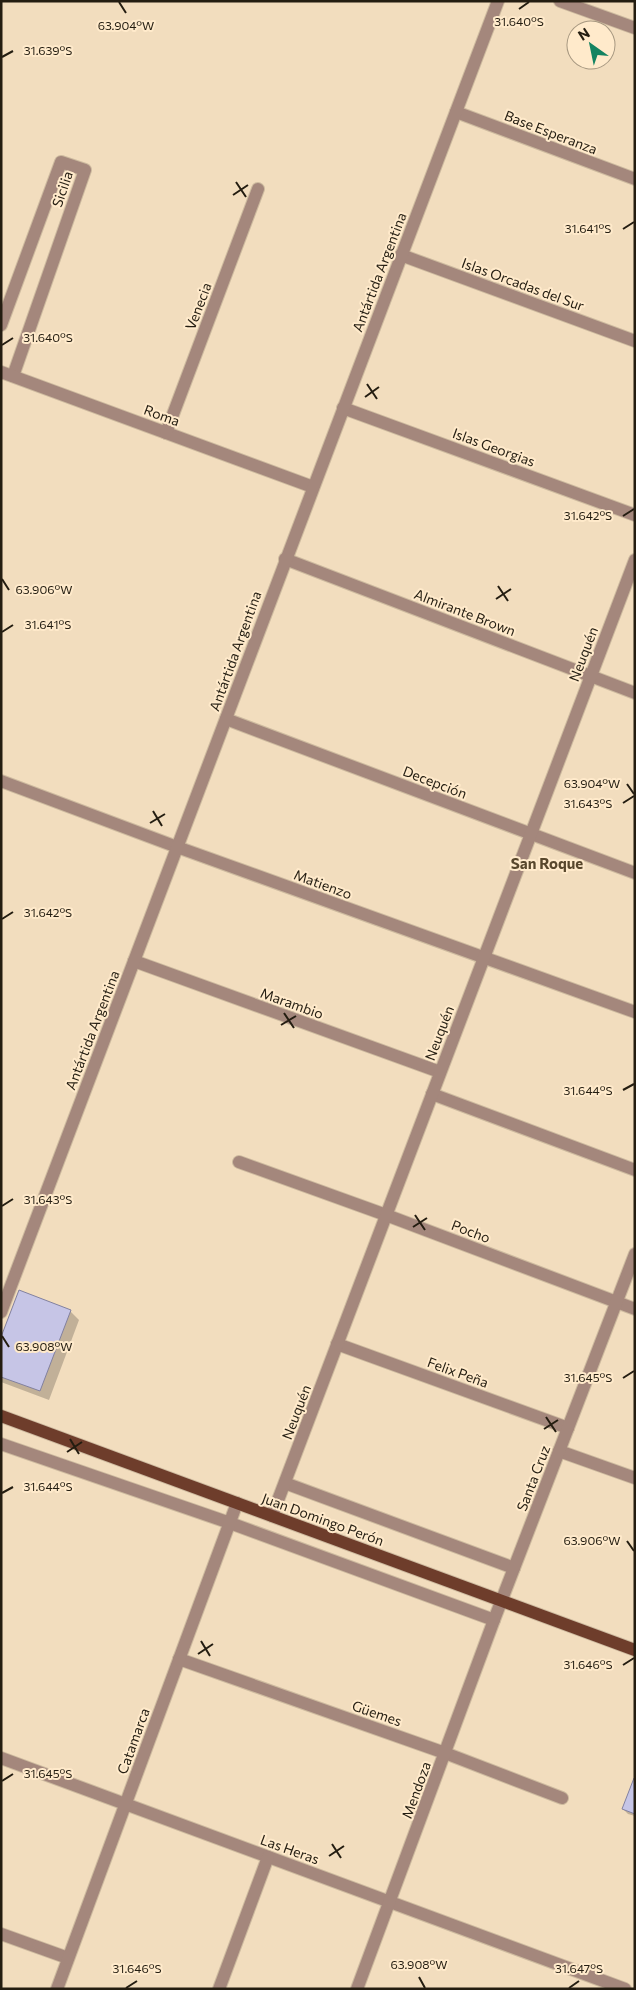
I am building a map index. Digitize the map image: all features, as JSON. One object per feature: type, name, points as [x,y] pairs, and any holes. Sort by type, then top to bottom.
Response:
[{"type":"main road","name":"Juan Domingo Perón","points":[[1,1416],[635,1650]]},
{"type":"street","name":"Antártida Argentina","points":[[1,1312],[498,1]]},
{"type":"street","points":[[560,1],[635,28]]},
{"type":"street","name":"Base Esperanza","points":[[456,112],[635,179]]},
{"type":"street","name":"Sicilia","points":[[1,325],[61,162],[85,170],[7,374]]},
{"type":"street","name":"Venecia","points":[[166,433],[258,189]]},
{"type":"street","name":"Islas Orcadas del Sur","points":[[401,255],[635,342]]},
{"type":"street","name":"Roma","points":[[7,374],[313,487]]},
{"type":"street","name":"Islas Georgias","points":[[343,408],[635,515]]},
{"type":"street","name":"Almirante Brown","points":[[285,559],[635,693]]},
{"type":"street","name":"Neuquén","points":[[272,1516],[635,560]]},
{"type":"street","name":"Decepción","points":[[226,719],[635,872]]},
{"type":"street","name":"Matienzo","points":[[1,781],[177,847],[635,1012]]},
{"type":"street","name":"Marambio","points":[[134,961],[440,1072]]},
{"type":"street","points":[[432,1094],[635,1170]]},
{"type":"street","name":"Pocho","points":[[239,1162],[386,1214],[635,1309]]},
{"type":"street","name":"Santa Cruz","points":[[502,1601],[635,1254]]},
{"type":"street","name":"Felix Peña","points":[[337,1344],[568,1428]]},
{"type":"street","points":[[1,1444],[230,1523],[494,1620]]},
{"type":"street","points":[[559,1451],[635,1478]]},
{"type":"street","points":[[285,1483],[514,1568]]},
{"type":"street","name":"Catamarca","points":[[56,1989],[237,1503]]},
{"type":"street","name":"Mendoza","points":[[358,1989],[502,1601]]},
{"type":"street","name":"Güemes","points":[[179,1659],[445,1753],[562,1798]]},
{"type":"street","name":"Las Heras","points":[[1,1758],[625,1989]]},
{"type":"street","points":[[218,1989],[268,1857]]},
{"type":"street","points":[[1,1934],[68,1958]]},
{"type":"building","points":[[19,1290],[71,1310],[40,1391],[1,1377],[1,1337]]},
{"type":"building","points":[[635,1779],[635,1814],[622,1809]]},
{"type":"district","name":"San Roque","points":[[547,863]]}]
